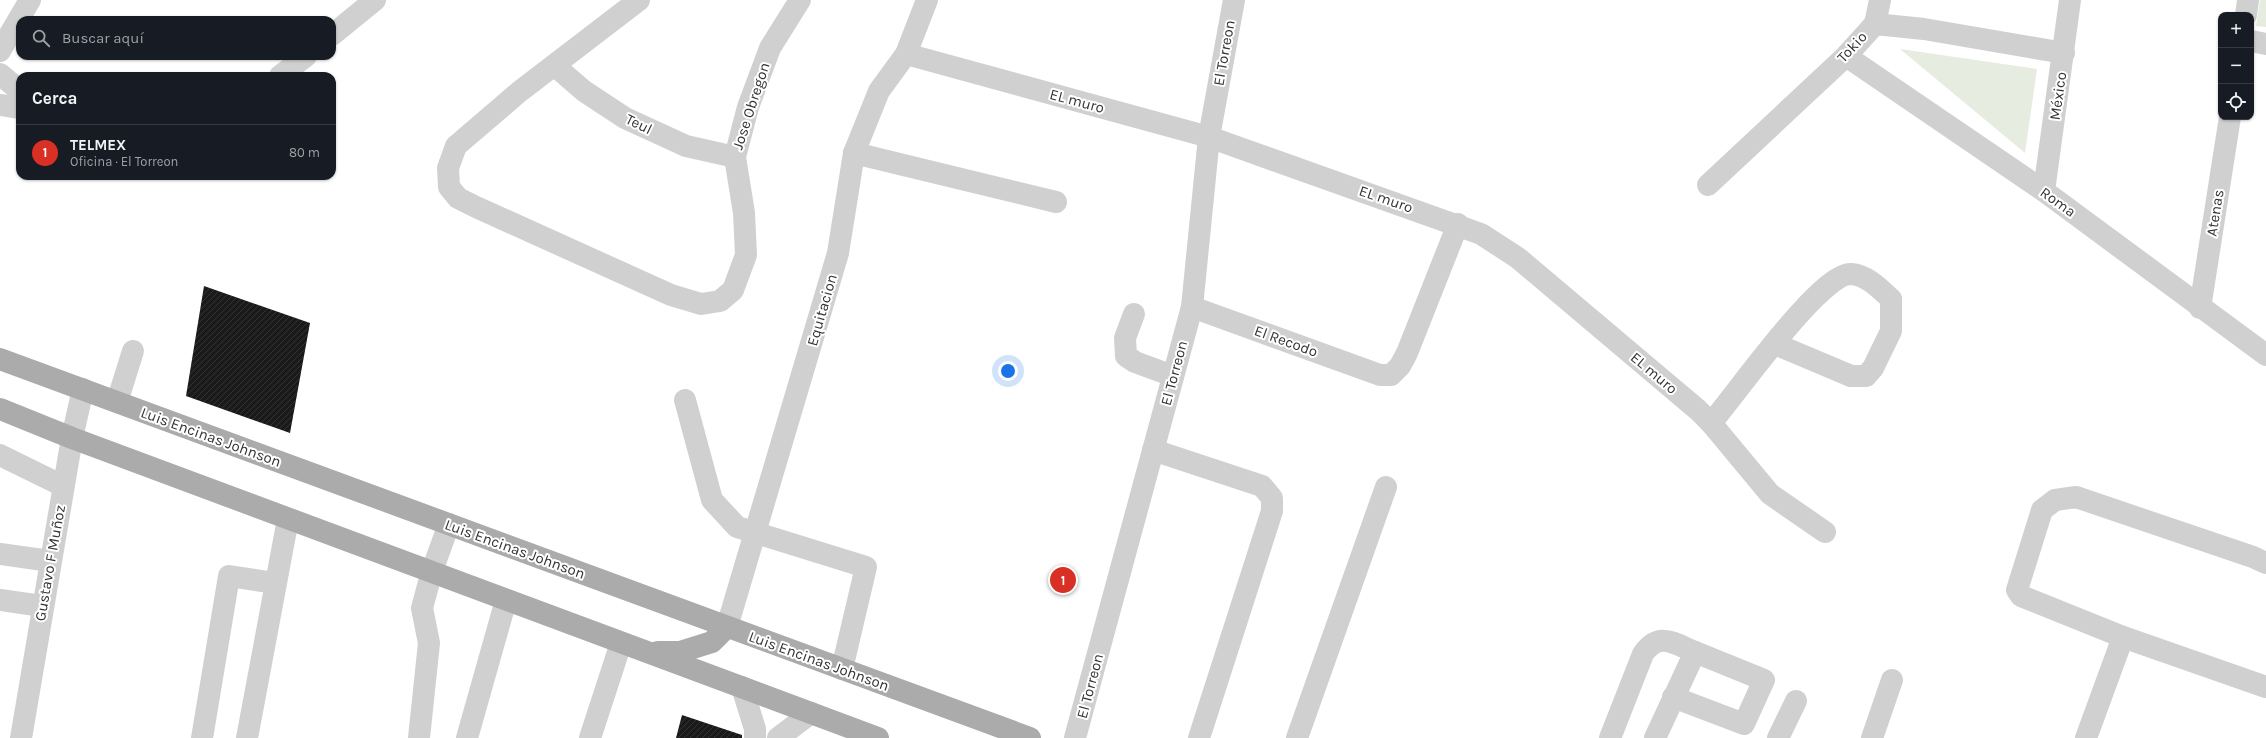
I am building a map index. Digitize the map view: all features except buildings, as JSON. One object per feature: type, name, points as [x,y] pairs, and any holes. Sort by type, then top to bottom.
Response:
[{"type":"main road","name":"Luis Encinas Johnson","points":[[0,359],[1028,738]]},
{"type":"main road","points":[[0,409],[72,438],[288,519],[432,571],[506,600],[878,738]]},
{"type":"main road","points":[[648,652],[680,652],[712,642],[727,627]]},
{"type":"street","points":[[21,16],[30,0]]},
{"type":"street","points":[[336,32],[375,0]]},
{"type":"street","points":[[555,66],[639,0]]},
{"type":"street","name":"Jose Obregon","points":[[555,66],[519,92],[456,146],[448,168],[449,187],[458,198],[476,207],[671,295],[701,304],[720,301],[733,290],[746,255],[744,213],[735,157],[748,107],[770,48],[800,0]]},
{"type":"street","name":"Equitacion","points":[[727,627],[838,253],[854,153],[879,91],[906,54],[927,0]]},
{"type":"street","name":"El Torreon","points":[[1076,738],[1192,307],[1209,137],[1234,0]]},
{"type":"street","points":[[1875,24],[1880,0]]},
{"type":"street","name":"México","points":[[2044,191],[2064,53],[2070,0]]},
{"type":"street","points":[[2246,12],[2248,0]]},
{"type":"street","points":[[0,51],[16,24]]},
{"type":"street","name":"Tokio","points":[[1708,185],[1846,56],[1875,24],[1924,29],[2064,53]]},
{"type":"street","points":[[2254,42],[2266,44]]},
{"type":"street","name":"EL muro","points":[[906,54],[1209,137],[1458,224],[1481,234],[1518,258],[1698,410],[1711,423],[1770,494],[1826,532]]},
{"type":"street","name":"Roma","points":[[1846,56],[2044,191],[2266,356]]},
{"type":"street","points":[[285,72],[301,60]]},
{"type":"street","name":"Teul","points":[[555,66],[584,91],[626,118],[686,146],[735,157]]},
{"type":"street","points":[[0,74],[16,88]]},
{"type":"street","points":[[0,105],[16,107]]},
{"type":"street","name":"Atenas","points":[[2200,308],[2230,120]]},
{"type":"street","points":[[854,153],[1056,202]]},
{"type":"street","name":"El Recodo","points":[[1192,307],[1380,375],[1391,375],[1400,366],[1458,224]]},
{"type":"street","points":[[1711,423],[1775,344],[1796,314],[1836,278],[1850,274],[1868,279],[1891,299],[1891,331],[1873,368],[1866,376],[1851,376],[1775,344]]},
{"type":"street","points":[[1134,314],[1125,338],[1126,356],[1135,362],[1174,376]]},
{"type":"street","points":[[117,402],[133,351]]},
{"type":"street","name":"Gustavo F Muñoz","points":[[21,738],[63,486],[83,389]]},
{"type":"street","points":[[685,400],[712,500],[737,527],[755,534],[866,568],[842,669]]},
{"type":"street","points":[[1153,450],[1262,486],[1272,498],[1272,511],[1199,738]]},
{"type":"street","points":[[0,455],[63,486]]},
{"type":"street","points":[[1297,738],[1386,487]]},
{"type":"street","points":[[2266,563],[2253,557],[2076,497],[2056,500],[2042,510],[2017,590],[2021,596],[2123,637],[2266,687]]},
{"type":"street","points":[[247,738],[288,519]]},
{"type":"street","points":[[419,738],[429,643],[422,608],[432,571],[448,524]]},
{"type":"street","points":[[0,554],[50,561]]},
{"type":"street","points":[[202,738],[229,576],[275,583]]},
{"type":"street","points":[[0,600],[42,606]]},
{"type":"street","points":[[467,738],[506,600]]},
{"type":"street","points":[[2086,738],[2123,637]]},
{"type":"street","points":[[1610,738],[1643,654],[1650,644],[1656,640],[1667,640],[1764,680],[1744,724],[1673,697]]},
{"type":"street","points":[[590,738],[621,643]]},
{"type":"street","points":[[1655,738],[1695,652]]},
{"type":"street","points":[[1872,738],[1892,680]]},
{"type":"street","points":[[742,687],[755,728],[755,738]]},
{"type":"street","points":[[1778,738],[1796,701]]},
{"type":"street","points":[[778,738],[811,713]]},
{"type":"shaded area","points":[[2260,0],[2266,0],[2266,27],[2256,26]]},
{"type":"shaded area","points":[[1900,49],[2037,69],[2025,153]]},
{"type":"place","name":"TELMEX","points":[[1063,580]]}]
